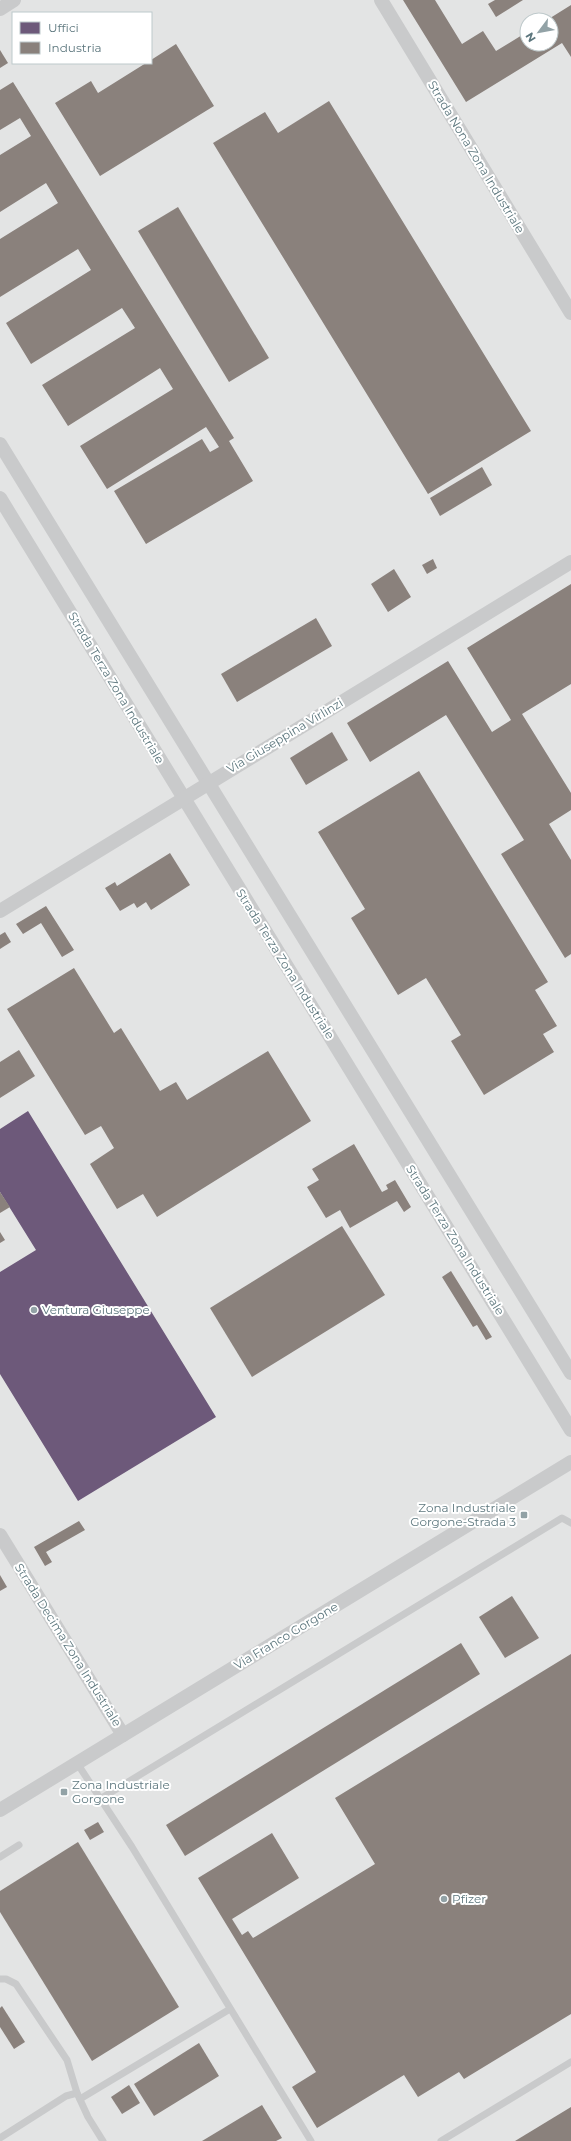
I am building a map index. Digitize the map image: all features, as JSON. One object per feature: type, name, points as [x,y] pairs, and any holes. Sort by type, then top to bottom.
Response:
[{"type":"street","points":[[0,9],[14,0]]},
{"type":"street","name":"Strada Nona Zona Industriale","points":[[381,0],[571,313]]},
{"type":"street","points":[[0,444],[571,1373]]},
{"type":"street","name":"Strada Terza Zona Industriale","points":[[0,498],[571,1430]]},
{"type":"street","name":"Via Giuseppina Virlinzi","points":[[0,911],[571,562]]},
{"type":"street","name":"Via Franco Gorgone","points":[[0,1810],[571,1462]]},
{"type":"street","name":"Strada Decima Zona Industriale","points":[[0,1535],[123,1735]]},
{"type":"lane","points":[[100,1799],[562,1518],[571,1523]]},
{"type":"lane","points":[[77,1763],[310,2141]]},
{"type":"lane","points":[[0,1857],[19,1845]]},
{"type":"lane","points":[[0,1979],[6,1979],[16,1984],[67,2060],[88,2117],[103,2141]]},
{"type":"lane","points":[[0,2138],[66,2096],[79,2096],[230,2009]]},
{"type":"lane","points":[[442,2141],[571,2062]]},
{"type":"shaded area","points":[[0,0],[571,0],[571,2141],[0,2141]]},
{"type":"building: Uffici","points":[[28,1111],[216,1417],[78,1501],[0,1374],[0,1272],[36,1250],[0,1192],[0,1129]]},
{"type":"building: Industria","points":[[403,0],[435,0],[462,44],[483,31],[496,51],[519,37],[519,52],[547,52],[466,102]]},
{"type":"building: Industria","points":[[495,0],[523,0],[496,17],[488,4]]},
{"type":"building: Industria","points":[[571,5],[571,57],[562,43],[559,45],[559,12]]},
{"type":"building: Industria","points":[[176,44],[214,106],[100,176],[55,103],[91,81],[98,93],[144,64],[152,64],[152,59]]},
{"type":"building: Industria","points":[[0,50],[8,63],[0,68]]},
{"type":"building: Industria","points":[[13,82],[234,438],[229,441],[253,481],[146,544],[114,491],[202,439],[210,452],[219,447],[206,427],[107,489],[80,446],[173,389],[160,368],[68,426],[42,385],[135,328],[122,308],[31,364],[6,323],[91,270],[78,249],[0,297],[0,239],[58,203],[46,183],[0,212],[0,155],[31,136],[20,118],[0,130],[0,90]]},
{"type":"building: Industria","points":[[329,101],[531,431],[428,494],[213,143],[265,112],[278,133]]},
{"type":"building: Industria","points":[[178,207],[269,358],[229,382],[138,231]]},
{"type":"building: Industria","points":[[482,467],[492,485],[440,516],[430,498]]},
{"type":"building: Industria","points":[[433,559],[437,568],[427,574],[422,565]]},
{"type":"building: Industria","points":[[394,569],[411,597],[388,612],[371,584]]},
{"type":"building: Industria","points":[[571,584],[571,684],[522,714],[571,793],[571,810],[549,824],[571,860],[571,954],[565,958],[501,854],[524,840],[446,715],[370,762],[347,723],[448,661],[492,732],[511,720],[467,648]]},
{"type":"building: Industria","points":[[316,618],[332,646],[237,702],[221,674]]},
{"type":"building: Industria","points":[[332,732],[348,760],[306,785],[290,758]]},
{"type":"building: Industria","points":[[419,771],[548,982],[535,990],[557,1026],[543,1034],[554,1052],[484,1095],[451,1041],[461,1035],[426,978],[398,995],[351,918],[365,909],[318,832]]},
{"type":"building: Industria","points":[[170,853],[190,885],[151,910],[146,902],[137,908],[134,903],[120,911],[105,888],[115,882],[117,886]]},
{"type":"building: Industria","points":[[46,906],[74,950],[62,957],[41,923],[23,934],[16,924]]},
{"type":"building: Industria","points":[[5,932],[11,942],[0,949],[0,935]]},
{"type":"building: Industria","points":[[74,968],[114,1033],[121,1028],[160,1091],[176,1082],[187,1100],[268,1051],[311,1121],[157,1217],[143,1194],[117,1209],[90,1164],[114,1148],[101,1126],[85,1135],[7,1009]]},
{"type":"building: Industria","points":[[19,1050],[35,1076],[0,1098],[0,1062]]},
{"type":"building: Industria","points":[[354,1144],[382,1192],[388,1189],[386,1185],[395,1180],[411,1207],[404,1212],[397,1201],[350,1228],[340,1210],[326,1218],[307,1187],[319,1180],[312,1169]]},
{"type":"building: Industria","points":[[0,1192],[10,1207],[0,1213]]},
{"type":"building: Industria","points":[[342,1226],[385,1295],[252,1377],[210,1308]]},
{"type":"building: Industria","points":[[0,1232],[5,1240],[0,1243]]},
{"type":"building: Industria","points":[[451,1271],[492,1337],[486,1340],[477,1325],[473,1327],[442,1277]]},
{"type":"building: Industria","points":[[79,1521],[85,1530],[46,1552],[52,1562],[45,1566],[34,1547]]},
{"type":"building: Industria","points":[[0,1575],[7,1587],[0,1591]]},
{"type":"building: Industria","points":[[512,1596],[539,1638],[505,1658],[479,1617]]},
{"type":"building: Industria","points":[[461,1643],[480,1674],[185,1856],[166,1825]]},
{"type":"building: Industria","name":"Pfizer","points":[[571,1654],[571,2014],[464,2079],[459,2072],[418,2097],[404,2075],[317,2128],[292,2087],[316,2072],[198,1878],[272,1833],[299,1878],[232,1919],[242,1935],[248,1931],[253,1938],[375,1864],[335,1798]]},
{"type":"building: Industria","points":[[98,1822],[104,1832],[90,1840],[84,1830]]},
{"type":"building: Industria","points":[[78,1842],[179,2007],[92,2061],[0,1912],[0,1891]]},
{"type":"building: Industria","points":[[2,2006],[25,2042],[14,2049],[0,2027],[0,2008]]},
{"type":"building: Industria","points":[[199,2043],[219,2076],[154,2116],[134,2084]]},
{"type":"building: Industria","points":[[129,2085],[140,2103],[122,2114],[111,2097]]},
{"type":"building: Industria","points":[[262,2105],[282,2138],[276,2141],[202,2141]]},
{"type":"building: Industria","points":[[571,2107],[571,2141],[515,2141]]},
{"type":"place","name":"Ventura Giuseppe","points":[[34,1310]]},
{"type":"place","name":"Zona Industriale Gorgone-Strada 3","points":[[524,1515]]},
{"type":"place","name":"Zona Industriale Gorgone","points":[[64,1792]]},
{"type":"place","name":"Pfizer","points":[[444,1899]]}]
